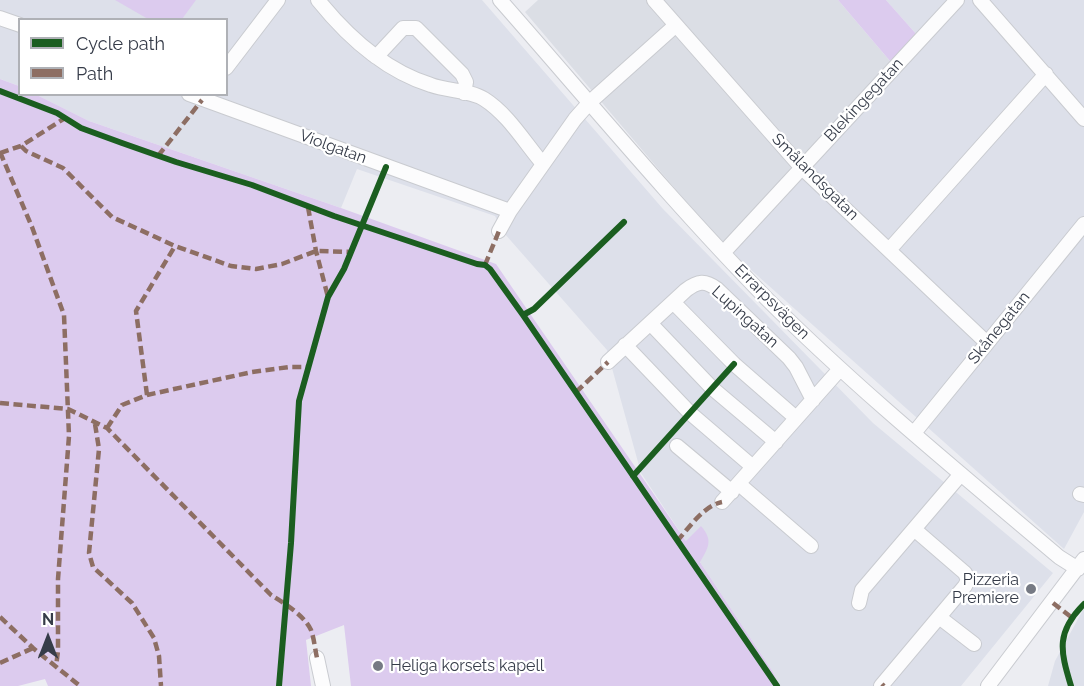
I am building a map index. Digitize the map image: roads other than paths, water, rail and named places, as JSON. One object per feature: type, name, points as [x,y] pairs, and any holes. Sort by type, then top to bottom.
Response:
[{"type":"street","points":[[228,65],[278,0]]},
{"type":"street","points":[[318,0],[376,57],[419,81],[482,98],[498,109],[543,164]]},
{"type":"street","name":"Errarpsvägen","points":[[500,0],[723,253],[840,369],[1059,557],[1081,564]]},
{"type":"street","name":"Smålandsgatan","points":[[654,0],[802,168],[987,343]]},
{"type":"street","name":"Blekingegatan","points":[[723,253],[957,0]]},
{"type":"street","points":[[980,0],[1084,119]]},
{"type":"street","points":[[0,18],[18,25]]},
{"type":"street","points":[[499,231],[510,211],[575,119],[590,102],[676,25]]},
{"type":"street","points":[[376,57],[403,28],[416,28],[462,74],[466,82],[464,93]]},
{"type":"street","points":[[890,250],[1046,74]]},
{"type":"street","name":"Violgatan","points":[[199,96],[510,211]]},
{"type":"street","name":"Skånegatan","points":[[914,433],[1084,224]]},
{"type":"street","name":"Lupingatan","points":[[608,362],[673,302],[696,283],[704,282],[712,285],[789,358],[813,400]]},
{"type":"street","points":[[673,302],[734,364],[796,418]]},
{"type":"street","points":[[650,323],[712,388],[776,442]]},
{"type":"street","points":[[625,345],[690,413],[753,467]]},
{"type":"street","points":[[722,502],[840,369]]},
{"type":"street","points":[[677,446],[811,546]]},
{"type":"street","points":[[859,603],[862,590],[961,474]]},
{"type":"street","points":[[881,686],[965,586],[968,576],[914,529]]},
{"type":"street","points":[[988,686],[1081,564]]},
{"type":"street","points":[[939,617],[974,644]]},
{"type":"street","points":[[317,658],[323,686]]},
{"type":"place","name":"Pizzeria Premiere","points":[[1031,589]]},
{"type":"place","name":"Heliga korsets kapell","points":[[378,666]]}]
